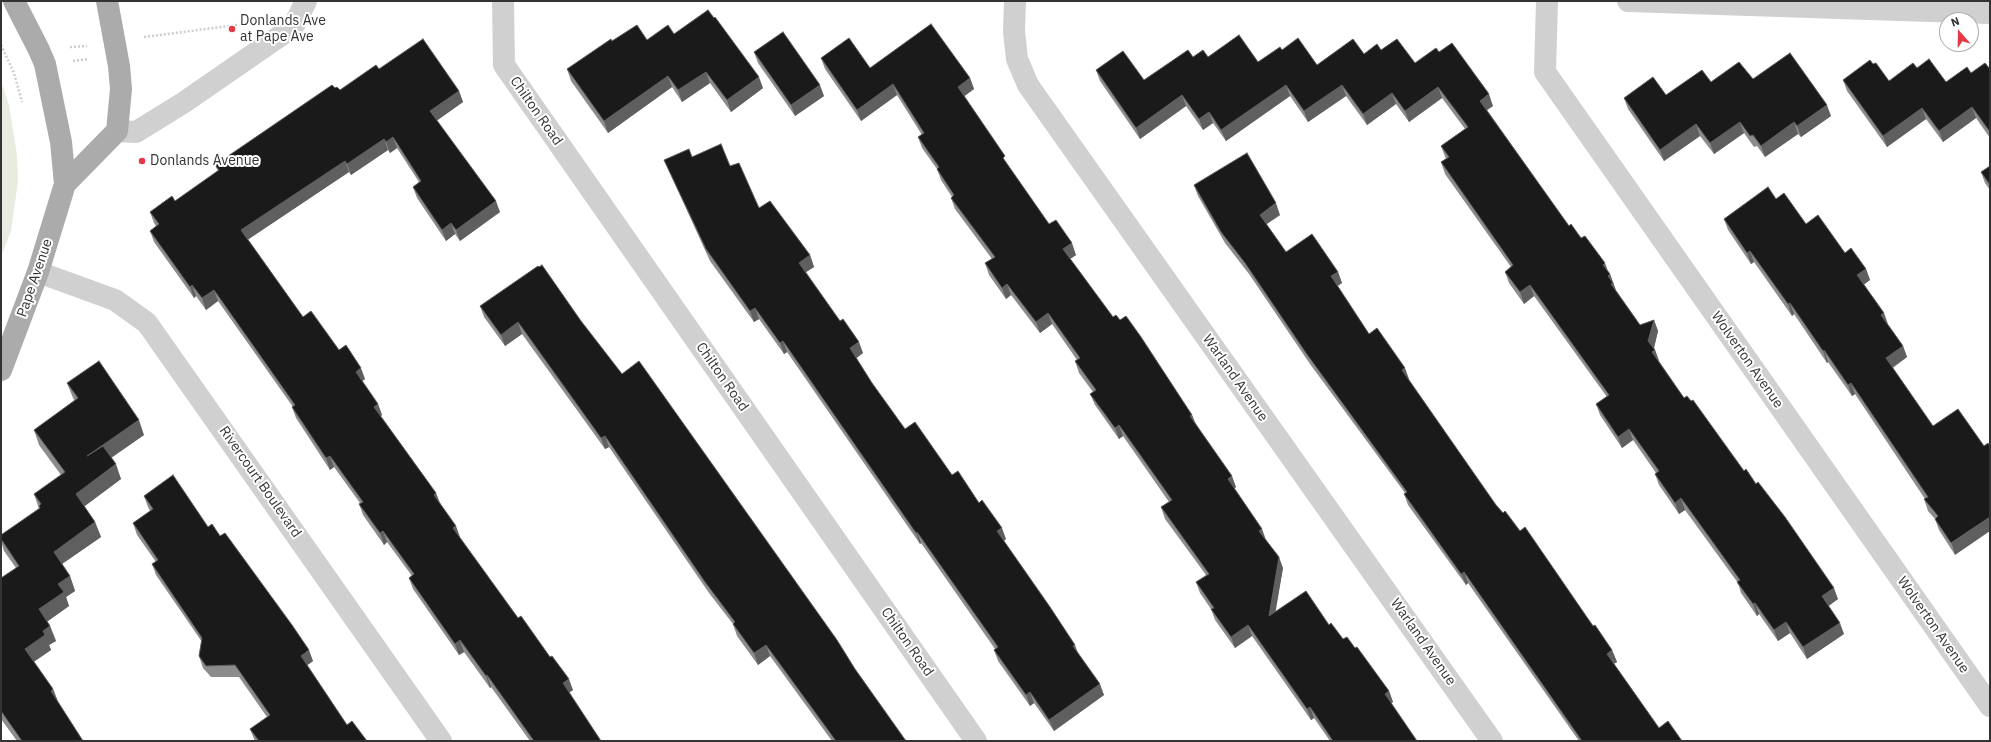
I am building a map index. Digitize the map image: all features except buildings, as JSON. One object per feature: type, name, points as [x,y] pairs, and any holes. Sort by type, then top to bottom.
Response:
[{"type":"main road","name":"Pape Avenue","points":[[1,370],[38,272],[65,184],[61,142],[45,64],[14,1]]},
{"type":"main road","points":[[107,1],[119,66],[121,89],[117,131]]},
{"type":"main road","name":"Pape Avenue","points":[[65,184],[117,131]]},
{"type":"street","points":[[117,131],[136,132],[183,103],[292,27],[306,1]]},
{"type":"street","name":"Chilton Road","points":[[503,1],[504,65],[976,741]]},
{"type":"street","name":"Warland Avenue","points":[[1015,1],[1014,31],[1018,59],[1028,85],[1492,741]]},
{"type":"street","name":"Wolverton Avenue","points":[[1547,1],[1545,72],[1990,706]]},
{"type":"street","points":[[1628,1],[1990,13]]},
{"type":"street","name":"Rivercourt Boulevard","points":[[38,272],[115,300],[134,312],[147,323],[441,741]]},
{"type":"path","points":[[6,55],[39,50],[140,41],[145,36],[252,24]]},
{"type":"path","points":[[1,45],[14,73],[23,108]]},
{"type":"shaded area","points":[[1,81],[9,105],[17,155],[18,181],[11,231],[1,256]]},
{"type":"place","name":"Donlands Ave at Pape Ave","points":[[232,29]]},
{"type":"place","name":"Donlands Avenue","points":[[142,161]]}]
